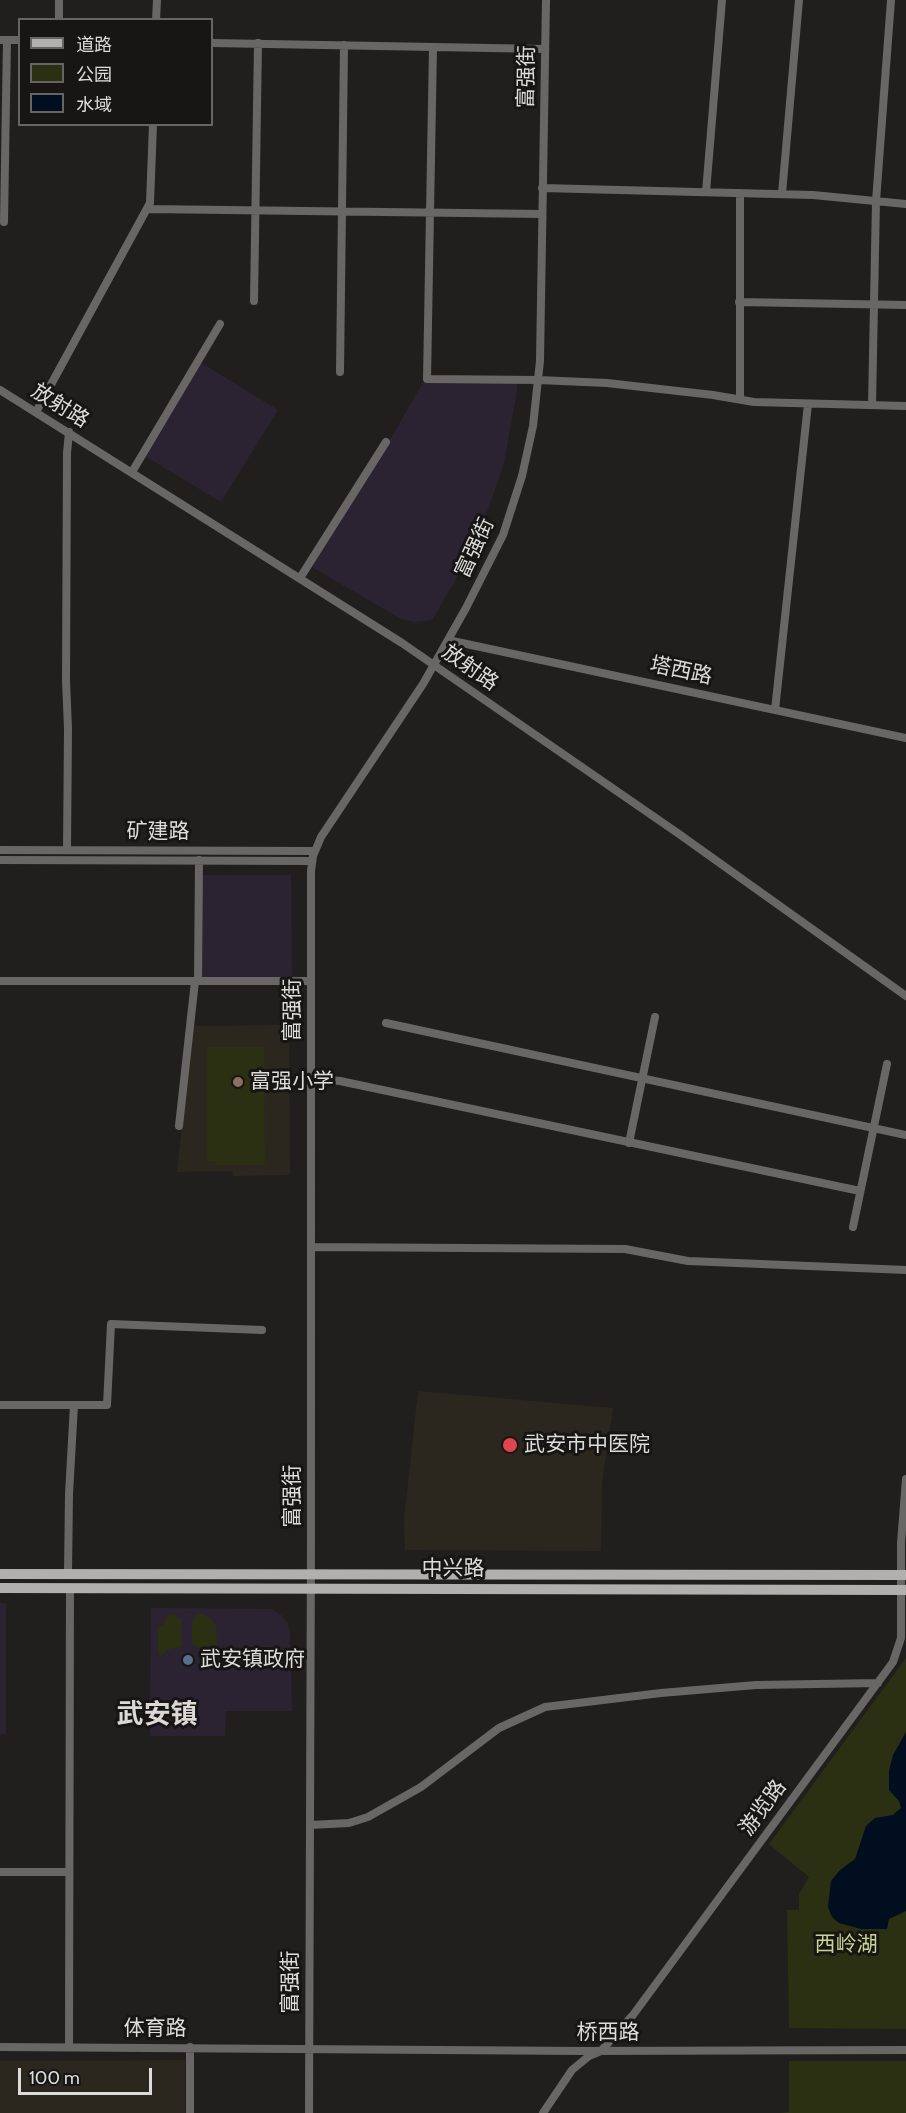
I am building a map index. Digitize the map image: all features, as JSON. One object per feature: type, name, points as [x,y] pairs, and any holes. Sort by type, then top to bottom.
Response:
[{"type":"main road","name":"中兴路","points":[[0,1574],[903,1575]]},
{"type":"main road","name":"中兴路","points":[[0,1588],[903,1590]]},
{"type":"street","points":[[59,0],[59,18]]},
{"type":"street","points":[[156,18],[157,0]]},
{"type":"street","name":"富强街","points":[[309,2113],[312,861],[315,850],[332,819],[434,665],[491,559],[511,513],[528,454],[538,380],[546,0]]},
{"type":"street","points":[[706,192],[722,0]]},
{"type":"street","points":[[782,194],[799,0]]},
{"type":"street","points":[[872,405],[876,201],[891,0]]},
{"type":"street","points":[[3,40],[4,222]]},
{"type":"street","points":[[213,43],[545,49]]},
{"type":"street","points":[[254,301],[258,43]]},
{"type":"street","points":[[340,372],[344,212],[344,45]]},
{"type":"street","points":[[433,47],[427,379],[607,383],[712,394],[754,402],[906,406]]},
{"type":"street","points":[[36,412],[147,209],[151,194],[153,126]]},
{"type":"street","points":[[542,188],[782,194],[906,204]]},
{"type":"street","points":[[740,193],[740,399]]},
{"type":"street","points":[[147,209],[542,214]]},
{"type":"street","points":[[739,302],[906,304]]},
{"type":"street","points":[[132,472],[220,324]]},
{"type":"street","name":"放射路","points":[[0,390],[434,665],[679,834],[906,996]]},
{"type":"street","points":[[776,710],[808,404]]},
{"type":"street","points":[[67,850],[67,453],[69,432]]},
{"type":"street","points":[[300,578],[386,442]]},
{"type":"street","name":"塔西路","points":[[448,640],[906,738]]},
{"type":"street","name":"矿建路","points":[[0,850],[315,850]]},
{"type":"street","name":"矿建路","points":[[0,860],[312,861]]},
{"type":"street","points":[[179,1126],[196,981],[200,860]]},
{"type":"street","points":[[0,981],[311,981]]},
{"type":"street","points":[[629,1143],[655,1017]]},
{"type":"street","points":[[386,1023],[906,1135]]},
{"type":"street","points":[[853,1227],[887,1064]]},
{"type":"street","points":[[311,1078],[340,1081],[860,1191]]},
{"type":"street","points":[[311,1247],[625,1249],[688,1261],[906,1270]]},
{"type":"street","points":[[0,1405],[107,1405],[111,1324],[262,1330]]},
{"type":"street","points":[[68,1574],[69,1494],[74,1405]]},
{"type":"street","name":"游览路","points":[[543,2113],[572,2070],[589,2056],[601,2051],[639,2007],[893,1662],[901,1638],[903,1575],[901,1544],[906,1479]]},
{"type":"street","points":[[69,2047],[70,1588]]},
{"type":"street","points":[[310,1826],[348,1823],[368,1817],[421,1787],[499,1728],[545,1707],[744,1686],[878,1683]]},
{"type":"street","points":[[0,1872],[69,1872]]},
{"type":"street","name":"体育路","points":[[0,2047],[309,2048]]},
{"type":"street","points":[[190,2047],[190,2113]]},
{"type":"street","name":"桥西路","points":[[309,2048],[601,2051],[906,2050]]},
{"type":"shaded area","points":[[200,362],[278,410],[221,502],[143,455]]},
{"type":"shaded area","points":[[423,382],[517,382],[517,392],[503,467],[473,550],[432,620],[414,622],[401,619],[312,567]]},
{"type":"shaded area","points":[[202,875],[291,875],[292,980],[199,980]]},
{"type":"shaded area","name":"富强小学","points":[[289,1025],[290,1175],[233,1176],[232,1171],[177,1172],[193,1026]]},
{"type":"shaded area","name":"武安市中医院","points":[[418,1391],[613,1408],[602,1483],[601,1551],[405,1550],[404,1520]]},
{"type":"shaded area","points":[[0,1603],[6,1603],[6,1734],[0,1734]]},
{"type":"shaded area","points":[[151,1608],[271,1609],[281,1615],[288,1624],[290,1633],[292,1711],[226,1711],[225,1736],[150,1736]]},
{"type":"shaded area","points":[[185,2060],[185,2113],[0,2113],[0,2061]]},
{"type":"green space","points":[[207,1047],[264,1047],[265,1165],[217,1165],[216,1161],[207,1161]]},
{"type":"green space","points":[[172,1614],[181,1619],[181,1647],[169,1649],[161,1656],[158,1654],[158,1626],[164,1625],[167,1615]]},
{"type":"green space","points":[[201,1614],[208,1616],[216,1626],[218,1654],[215,1656],[192,1643],[192,1621]]},
{"type":"green space","name":"西岭湖","points":[[906,1658],[906,2029],[789,2028],[787,1910],[799,1910],[799,1894],[809,1877],[769,1844]]},
{"type":"green space","points":[[789,2061],[906,2061],[906,2113],[778,2113],[789,2112]]},
{"type":"water","points":[[906,1732],[906,1911],[889,1919],[887,1929],[861,1929],[839,1923],[832,1917],[828,1907],[831,1881],[840,1870],[855,1859],[866,1826],[875,1818],[893,1815],[901,1808],[899,1801],[889,1790],[889,1771],[893,1755]]},
{"type":"place","name":"富强小学","points":[[238,1082]]},
{"type":"place","name":"武安市中医院","points":[[510,1445]]},
{"type":"place","name":"武安镇政府","points":[[188,1660]]},
{"type":"district","name":"武安镇","points":[[157,1715]]}]
